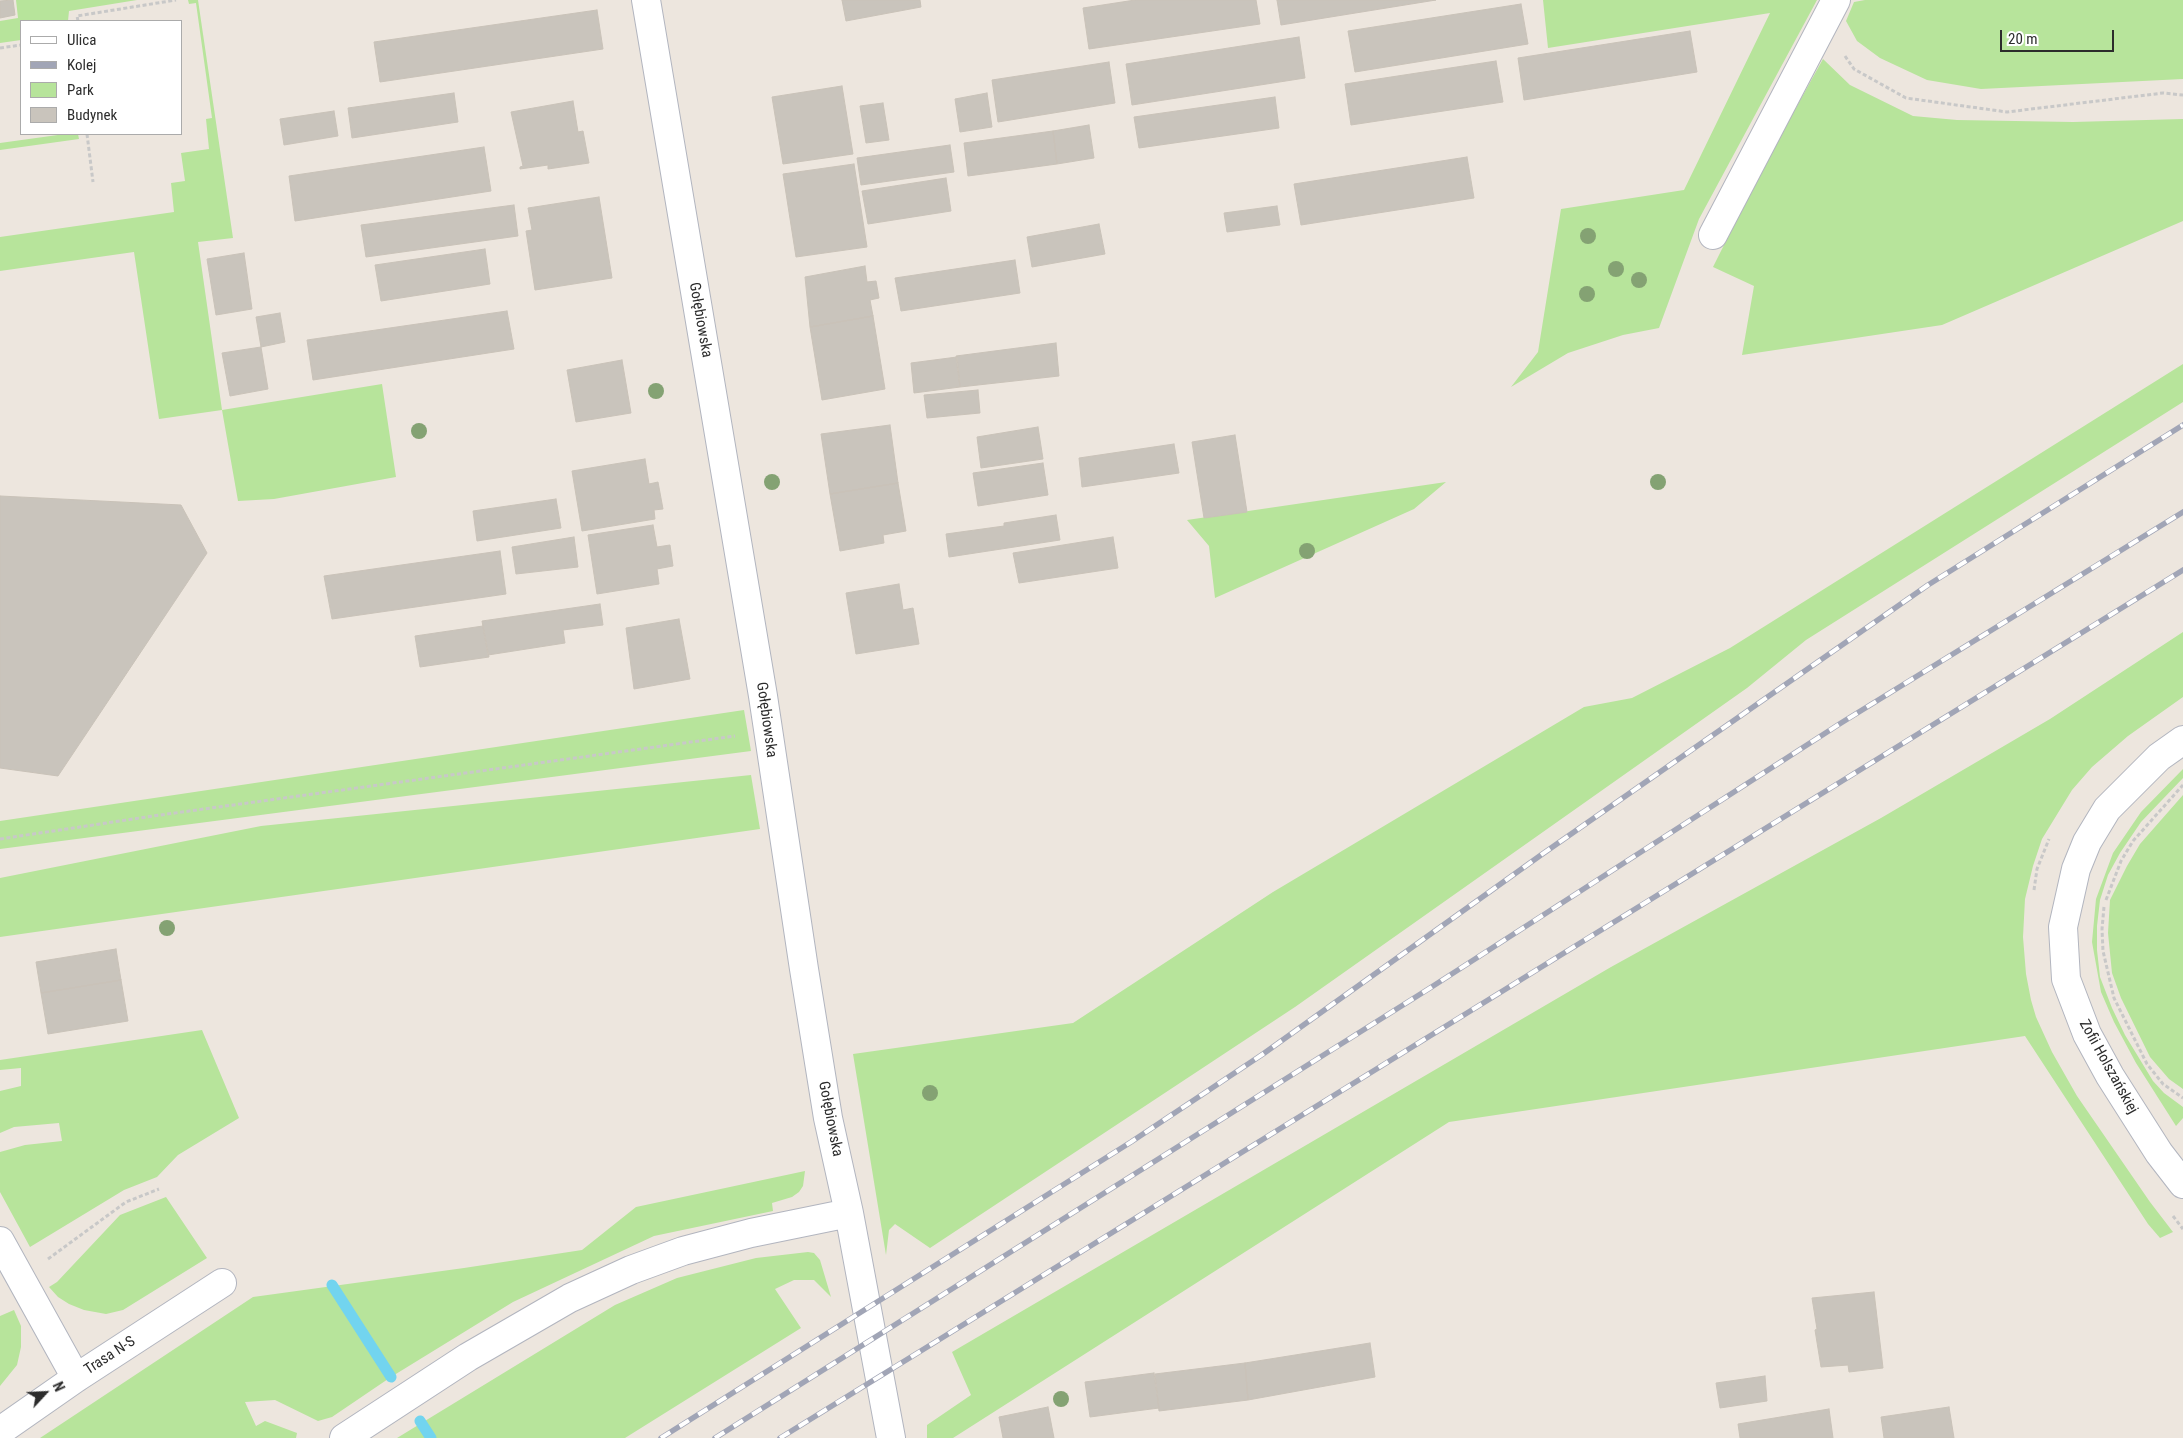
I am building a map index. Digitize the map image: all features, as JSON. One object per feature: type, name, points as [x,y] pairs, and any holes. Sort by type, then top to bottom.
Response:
[{"type":"street","name":"Gołębiowska","points":[[646,0],[768,731],[827,1110],[849,1213],[891,1438]]},
{"type":"street","points":[[1713,235],[1836,0]]},
{"type":"street","name":"Zofii Holszańskiej","points":[[2183,740],[2160,758],[2107,809],[2087,842],[2076,869],[2062,927],[2066,979],[2087,1034],[2129,1107],[2159,1153],[2183,1184]]},
{"type":"street","points":[[344,1438],[468,1357],[570,1298],[631,1270],[683,1251],[751,1232],[849,1213]]},
{"type":"street","points":[[0,1241],[76,1378]]},
{"type":"street","name":"Trasa N-S","points":[[0,1431],[76,1378],[222,1283]]},
{"type":"path","points":[[78,20],[77,16],[176,0]]},
{"type":"path","points":[[1823,24],[1854,69],[1906,98],[2007,112],[2163,93],[2183,95]]},
{"type":"path","points":[[0,48],[20,45]]},
{"type":"path","points":[[86,135],[93,182]]},
{"type":"path","points":[[0,839],[768,731]]},
{"type":"path","points":[[2183,785],[2134,840],[2121,861],[2105,904],[2102,929],[2108,974],[2114,998],[2128,1030],[2147,1064],[2163,1084],[2183,1098]]},
{"type":"path","points":[[20,1280],[126,1202],[159,1189]]},
{"type":"green space","points":[[16,0],[137,0],[69,11],[68,20],[20,20],[20,40],[0,43],[0,21],[18,18]]},
{"type":"green space","points":[[188,0],[198,0],[233,238],[198,242],[222,410],[159,419],[134,252],[0,271],[0,237],[174,212],[171,183],[185,181],[181,153],[209,149],[206,119],[212,118],[196,3],[189,4]]},
{"type":"green space","points":[[1543,0],[1817,0],[1699,219],[1659,328],[1623,335],[1568,353],[1511,387],[1538,352],[1561,209],[1684,190],[1770,13],[1548,48]]},
{"type":"green space","points":[[1865,0],[2183,0],[2183,79],[1981,89],[1927,80],[1880,58],[1857,41],[1846,21],[1854,2]]},
{"type":"green space","points":[[1823,59],[1850,85],[1913,116],[1957,120],[2073,122],[2183,119],[2183,221],[1942,325],[1742,355],[1754,286],[1713,267],[1763,167]]},
{"type":"green space","points":[[58,135],[78,135],[79,139],[0,150],[0,143]]},
{"type":"green space","points":[[2183,364],[2183,402],[1806,640],[1747,688],[1295,1007],[930,1248],[895,1224],[889,1230],[886,1255],[853,1054],[1073,1023],[1273,892],[1584,707],[1632,698],[1730,648]]},
{"type":"green space","points":[[382,384],[396,477],[274,499],[238,501],[222,410]]},
{"type":"green space","points":[[1446,482],[1414,509],[1215,598],[1209,546],[1187,520]]},
{"type":"green space","points":[[2183,632],[2183,697],[2128,736],[2092,767],[2072,790],[2042,839],[2033,866],[2025,899],[2023,937],[2026,974],[2031,1000],[2036,1017],[2052,1052],[2077,1096],[2173,1232],[2160,1238],[2148,1224],[2025,1036],[1449,1122],[953,1438],[927,1438],[927,1425],[971,1395],[952,1352],[1611,967],[1881,818],[2050,719]]},
{"type":"green space","points":[[744,710],[751,751],[0,849],[0,821]]},
{"type":"green space","points":[[2183,769],[2183,778],[2141,822],[2120,853],[2108,875],[2100,900],[2097,926],[2100,977],[2112,1008],[2125,1035],[2153,1081],[2164,1093],[2183,1107],[2183,1118],[2176,1126],[2136,1063],[2114,1022],[2101,992],[2092,942],[2096,899],[2113,853],[2141,812]]},
{"type":"green space","points":[[751,775],[760,829],[0,937],[0,878],[261,826]]},
{"type":"green space","points":[[2183,795],[2183,1089],[2169,1079],[2150,1057],[2121,998],[2112,973],[2108,933],[2110,900],[2127,866],[2140,844]]},
{"type":"green space","points":[[202,1030],[239,1118],[178,1155],[157,1177],[124,1190],[30,1247],[0,1192],[0,1152],[25,1145],[62,1141],[59,1123],[14,1127],[0,1133],[0,1091],[21,1086],[21,1068],[0,1070],[0,1060]]},
{"type":"green space","points":[[805,1171],[803,1186],[799,1192],[792,1197],[772,1203],[773,1211],[654,1236],[513,1302],[391,1377],[332,1417],[318,1421],[275,1400],[245,1402],[256,1426],[265,1421],[297,1433],[296,1438],[40,1438],[253,1297],[582,1250],[636,1207]]},
{"type":"green space","points":[[166,1197],[207,1258],[123,1310],[106,1314],[84,1310],[69,1304],[58,1297],[49,1287],[57,1282],[120,1215]]},
{"type":"green space","points":[[808,1252],[814,1253],[820,1260],[831,1297],[814,1280],[794,1280],[775,1289],[801,1328],[625,1438],[397,1438],[615,1305],[677,1278],[756,1258]]},
{"type":"green space","points":[[14,1310],[21,1326],[21,1347],[17,1365],[0,1386],[0,1316]]},
{"type":"building","points":[[13,0],[15,15],[0,18],[0,1]]},
{"type":"building","points":[[842,0],[920,0],[921,7],[846,21]]},
{"type":"building","points":[[1135,0],[1256,0],[1260,24],[1089,49],[1083,8]]},
{"type":"building","points":[[1277,0],[1436,0],[1281,25]]},
{"type":"building","points":[[1521,4],[1528,44],[1355,72],[1348,31]]},
{"type":"building","points":[[597,10],[603,49],[380,82],[374,42]]},
{"type":"building","points":[[1690,31],[1697,72],[1524,100],[1518,58]]},
{"type":"building","points":[[1299,37],[1305,78],[1132,105],[1126,64]]},
{"type":"building","points":[[1496,61],[1503,102],[1351,125],[1345,84]]},
{"type":"building","points":[[1109,62],[1115,103],[998,122],[992,80]]},
{"type":"building","points":[[842,86],[853,154],[783,164],[772,97]]},
{"type":"building","points":[[454,93],[458,122],[352,138],[348,108]]},
{"type":"building","points":[[987,93],[992,127],[960,132],[955,99]]},
{"type":"building","points":[[1275,97],[1279,128],[1139,148],[1134,117]]},
{"type":"building","points":[[573,101],[578,132],[583,131],[589,163],[548,169],[548,165],[520,169],[523,166],[511,112]]},
{"type":"building","points":[[883,103],[889,140],[866,143],[860,106]]},
{"type":"building","points":[[334,111],[338,136],[284,145],[280,119]]},
{"type":"building","points":[[1089,125],[1094,158],[1057,164],[1053,131]]},
{"type":"building","points":[[1053,131],[1057,164],[968,176],[964,143]]},
{"type":"building","points":[[950,145],[954,172],[861,185],[857,158]]},
{"type":"building","points":[[484,147],[491,191],[295,221],[289,176]]},
{"type":"building","points":[[1467,157],[1474,198],[1301,225],[1294,184]]},
{"type":"building","points":[[854,164],[867,247],[796,257],[783,174]]},
{"type":"building","points":[[946,178],[951,211],[868,224],[862,191]]},
{"type":"building","points":[[599,197],[612,278],[535,290],[526,231],[532,230],[528,208]]},
{"type":"building","points":[[514,205],[518,236],[366,257],[361,225]]},
{"type":"building","points":[[1277,206],[1280,225],[1227,232],[1224,213]]},
{"type":"building","points":[[1099,224],[1105,254],[1032,267],[1027,237]]},
{"type":"building","points":[[485,249],[490,284],[381,301],[375,265]]},
{"type":"building","points":[[244,253],[252,309],[216,315],[207,259]]},
{"type":"building","points":[[1015,260],[1020,293],[901,311],[895,278]]},
{"type":"building","points":[[865,266],[867,282],[876,281],[879,298],[870,300],[873,316],[810,327],[805,277]]},
{"type":"building","points":[[507,311],[514,349],[313,380],[307,340]]},
{"type":"building","points":[[280,313],[285,342],[261,347],[256,317]]},
{"type":"building","points":[[873,316],[885,389],[822,400],[810,327]]},
{"type":"building","points":[[1056,343],[1059,376],[960,387],[956,356]]},
{"type":"building","points":[[261,347],[268,389],[230,396],[222,353]]},
{"type":"building","points":[[957,357],[960,387],[914,393],[911,363]]},
{"type":"building","points":[[622,360],[631,413],[576,422],[567,370]]},
{"type":"building","points":[[978,390],[980,413],[927,418],[924,395]]},
{"type":"building","points":[[890,425],[898,483],[830,494],[821,434]]},
{"type":"building","points":[[1038,427],[1043,459],[981,468],[977,437]]},
{"type":"building","points":[[1235,435],[1247,512],[1204,518],[1192,442]]},
{"type":"building","points":[[1174,444],[1179,473],[1082,487],[1079,458]]},
{"type":"building","points":[[645,459],[649,484],[658,482],[663,509],[654,510],[655,519],[582,531],[572,471]]},
{"type":"building","points":[[1043,463],[1048,495],[978,506],[973,473]]},
{"type":"building","points":[[898,483],[906,531],[883,535],[884,543],[840,551],[830,494]]},
{"type":"building","points":[[0,496],[181,505],[207,553],[58,776],[0,768]]},
{"type":"building","points":[[556,499],[561,528],[477,541],[473,511]]},
{"type":"building","points":[[1056,515],[1060,540],[949,557],[946,534],[1004,526],[1004,523]]},
{"type":"building","points":[[653,525],[657,547],[670,545],[673,566],[657,569],[659,584],[597,594],[588,535]]},
{"type":"building","points":[[574,537],[578,567],[516,574],[512,547]]},
{"type":"building","points":[[1113,537],[1118,568],[1019,583],[1013,553]]},
{"type":"building","points":[[500,551],[506,594],[332,619],[324,576]]},
{"type":"building","points":[[899,584],[903,610],[913,608],[919,644],[856,654],[846,593]]},
{"type":"building","points":[[600,604],[603,625],[563,630],[565,643],[488,655],[482,621]]},
{"type":"building","points":[[679,619],[690,679],[634,689],[626,628]]},
{"type":"building","points":[[483,626],[489,657],[420,667],[415,636]]},
{"type":"building","points":[[116,949],[121,980],[41,993],[36,962]]},
{"type":"building","points":[[121,980],[128,1021],[48,1034],[41,993]]},
{"type":"building","points":[[1874,1292],[1883,1368],[1849,1372],[1848,1365],[1821,1367],[1812,1298]]},
{"type":"building","points":[[1370,1343],[1375,1377],[1248,1400],[1245,1363]]},
{"type":"building","points":[[1245,1363],[1248,1400],[1159,1411],[1155,1374]]},
{"type":"building","points":[[1154,1373],[1159,1408],[1090,1417],[1085,1382]]},
{"type":"building","points":[[1765,1376],[1767,1401],[1720,1408],[1716,1383]]},
{"type":"building","points":[[1048,1407],[1054,1438],[1003,1438],[999,1417]]},
{"type":"building","points":[[1949,1407],[1954,1438],[1884,1438],[1881,1417]]},
{"type":"building","points":[[1829,1409],[1833,1438],[1740,1438],[1738,1424]]},
{"type":"waterway","points":[[332,1285],[391,1377]]},
{"type":"waterway","points":[[420,1421],[431,1438]]},
{"type":"railway","points":[[661,1438],[1131,1142],[1263,1054],[1541,855],[1928,585],[2183,425]]},
{"type":"railway","points":[[715,1438],[1430,988],[1841,723],[2183,512]]},
{"type":"railway","points":[[780,1438],[2183,570]]}]
